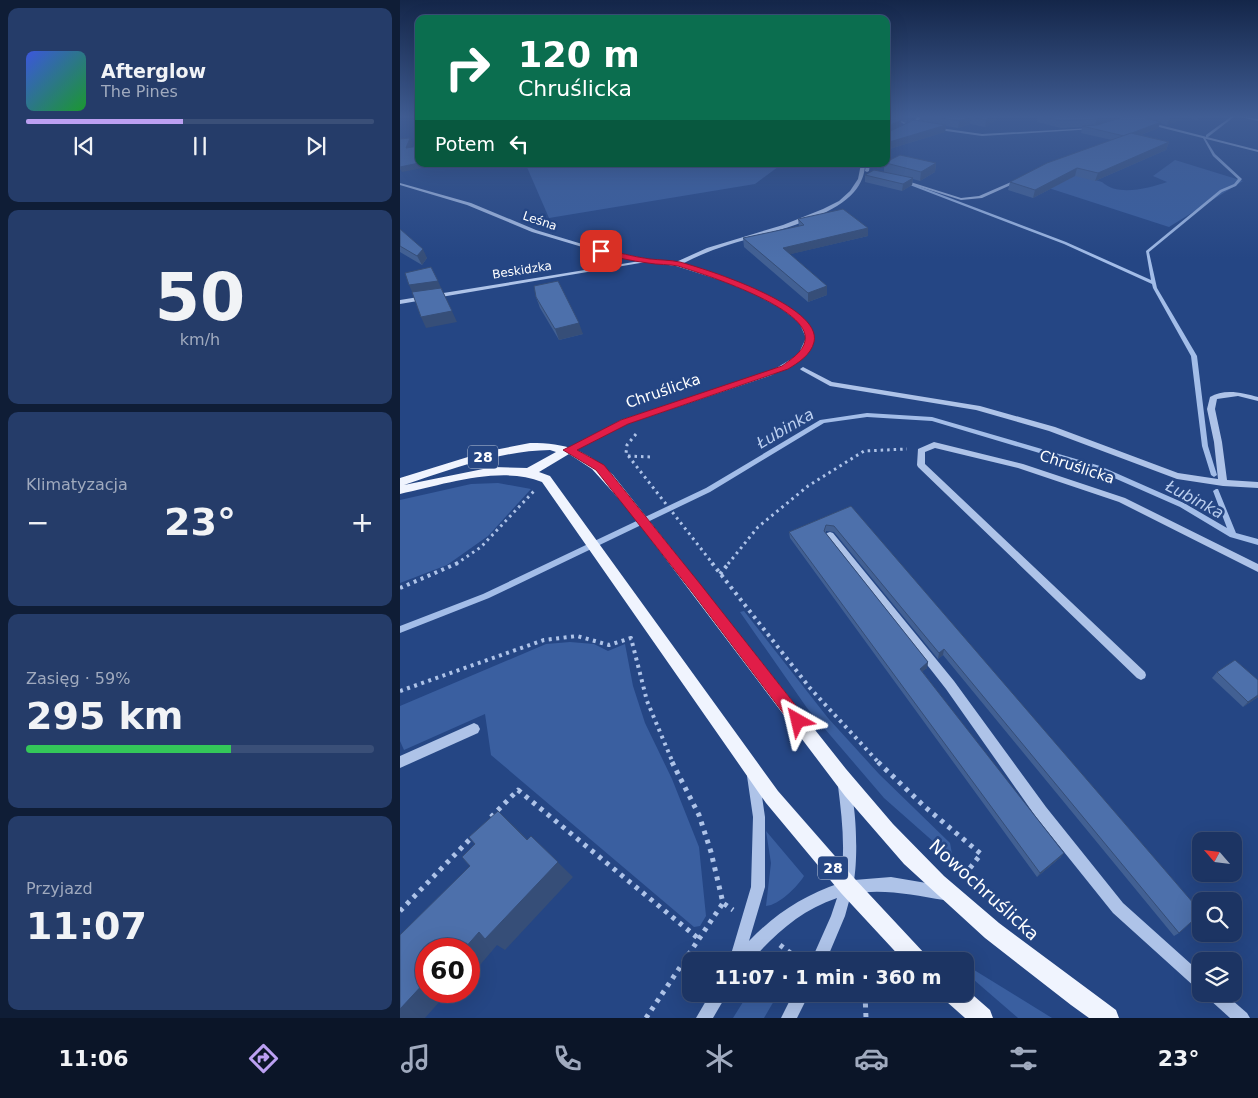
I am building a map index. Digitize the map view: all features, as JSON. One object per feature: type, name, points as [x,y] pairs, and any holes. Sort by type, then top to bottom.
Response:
[{"type":"main road","name":"28","points":[[400,482],[500,451],[533,447],[569,450],[600,467],[697,588],[843,780]]},
{"type":"main road","points":[[529,472],[569,450]]},
{"type":"main road","name":"28","points":[[400,490],[493,471],[529,472],[549,483],[646,618],[752,771],[848,886],[910,952]]},
{"type":"main road","name":"Nowochruślicka","points":[[843,780],[887,832],[950,894],[1041,971],[1108,1018]]},
{"type":"main road","points":[[964,1002],[982,1018]]},
{"type":"street","points":[[677,264],[708,249],[791,223],[836,204],[851,193],[866,173],[865,167]]},
{"type":"street","points":[[893,177],[920,184],[961,200],[980,197],[1025,177]]},
{"type":"street","name":"Leśna","points":[[400,184],[469,204],[534,231],[601,251],[648,261],[677,264]]},
{"type":"street","name":"Beskidzka","points":[[400,302],[648,261]]},
{"type":"street","name":"Chruślicka","points":[[569,450],[624,422],[785,368],[800,357],[806,349],[810,342],[809,332],[796,316],[779,303],[751,290],[677,264]]},
{"type":"street","points":[[803,369],[830,384],[977,408],[1052,429],[1177,476],[1223,483],[1258,485]]},
{"type":"street","points":[[1223,483],[1218,442],[1211,409],[1214,397],[1238,394],[1258,399]]},
{"type":"street","name":"Chruślicka","points":[[921,451],[934,445],[1020,466],[1122,500],[1258,568]]},
{"type":"street","points":[[921,451],[921,466],[1141,675]]},
{"type":"street","points":[[830,535],[950,685],[1042,812],[1118,908],[1192,975]]},
{"type":"street","points":[[400,762],[474,730]]},
{"type":"street","points":[[739,952],[758,887],[759,817],[752,771]]},
{"type":"street","points":[[822,952],[839,919],[848,886],[851,831],[843,780]]},
{"type":"street","points":[[749,952],[764,933],[814,898],[848,886],[885,884],[950,894]]},
{"type":"street","points":[[704,1018],[714,1002]]},
{"type":"street","points":[[789,1018],[797,1002]]},
{"type":"street","points":[[1223,1002],[1242,1018]]},
{"type":"path","points":[[720,574],[758,527],[808,486],[864,451],[899,448],[921,451]]},
{"type":"path","points":[[651,457],[627,455],[838,720],[922,806],[981,854],[966,873]]},
{"type":"path","points":[[400,588],[450,568],[489,539],[512,511],[549,483]]},
{"type":"path","points":[[400,692],[544,640],[577,636],[609,644],[631,638],[647,701],[680,781],[698,816],[711,852],[723,903],[646,1018]]},
{"type":"path","points":[[483,825],[518,790],[699,939]]},
{"type":"path","points":[[400,911],[476,832]]},
{"type":"path","points":[[865,1002],[866,1018]]},
{"type":"shaded area","points":[[1170,164],[1186,164],[1243,181],[1169,227],[1024,180],[1053,167],[1102,182],[1116,189],[1134,190],[1167,182],[1153,176]]},
{"type":"shaded area","points":[[527,167],[778,167],[755,184],[549,218]]},
{"type":"shaded area","points":[[498,483],[531,489],[488,536],[447,565],[400,583],[400,500],[471,484]]},
{"type":"shaded area","points":[[744,611],[828,718],[879,774],[950,843],[953,859],[884,798],[807,708],[740,612]]},
{"type":"shaded area","points":[[570,642],[594,644],[608,651],[625,644],[633,686],[645,723],[672,779],[699,847],[706,916],[700,926],[694,927],[491,755],[485,714],[404,750],[400,741],[400,706],[546,644]]},
{"type":"shaded area","points":[[766,831],[804,876],[787,895],[766,906],[771,863]]},
{"type":"shaded area","points":[[974,970],[1052,1018],[1018,1018],[974,980]]},
{"type":"shaded area","points":[[743,1002],[773,1002],[764,1018],[733,1018]]},
{"type":"building","points":[[400,164],[415,164],[415,164],[400,167]]},
{"type":"building","points":[[890,164],[890,164],[935,164],[921,172]]},
{"type":"building","points":[[1046,164],[1120,164],[1098,173],[1077,168],[1035,190],[1010,182]]},
{"type":"building","points":[[874,170],[913,178],[903,184],[865,175]]},
{"type":"building","points":[[843,209],[868,228],[783,248],[827,286],[808,293],[743,238],[804,225],[798,219]]},
{"type":"building","points":[[400,229],[423,249],[417,256],[400,246]]},
{"type":"building","points":[[431,267],[438,281],[409,285],[405,273]]},
{"type":"building","points":[[558,281],[579,323],[555,329],[536,297],[534,286]]},
{"type":"building","points":[[441,288],[452,311],[421,317],[412,292]]},
{"type":"building","points":[[851,506],[1192,902],[1192,921],[1179,933],[944,649],[939,653],[834,526],[826,525],[824,531],[928,662],[920,669],[1064,853],[1040,873],[789,532]]},
{"type":"building","points":[[1235,660],[1258,680],[1258,695],[1248,702],[1217,672]]},
{"type":"building","points":[[498,811],[527,840],[531,836],[558,862],[485,939],[479,932],[474,938],[415,938],[415,993],[400,1009],[400,935],[470,866],[462,857],[475,844],[469,837]]},
{"type":"waterway","points":[[1154,283],[1147,252],[1221,191],[1235,185],[1240,179],[1223,164]]},
{"type":"waterway","points":[[867,171],[868,167]]},
{"type":"waterway","points":[[904,182],[1065,243],[1154,283]]},
{"type":"waterway","points":[[1154,283],[1194,356],[1205,446],[1214,475]]},
{"type":"waterway","name":"Łubinka","points":[[400,630],[486,596],[708,490],[822,421],[867,415],[932,419],[1098,468],[1182,505],[1233,535]]},
{"type":"waterway","points":[[1216,491],[1233,535]]},
{"type":"waterway","name":"Łubinka","points":[[1233,535],[1258,542]]},
{"type":"route","points":[[601,251],[648,261],[677,264],[751,290],[779,303],[796,316],[809,332],[810,342],[806,349],[800,357],[785,368],[624,422],[587,439],[569,450],[600,467],[697,588],[798,721]]}]
